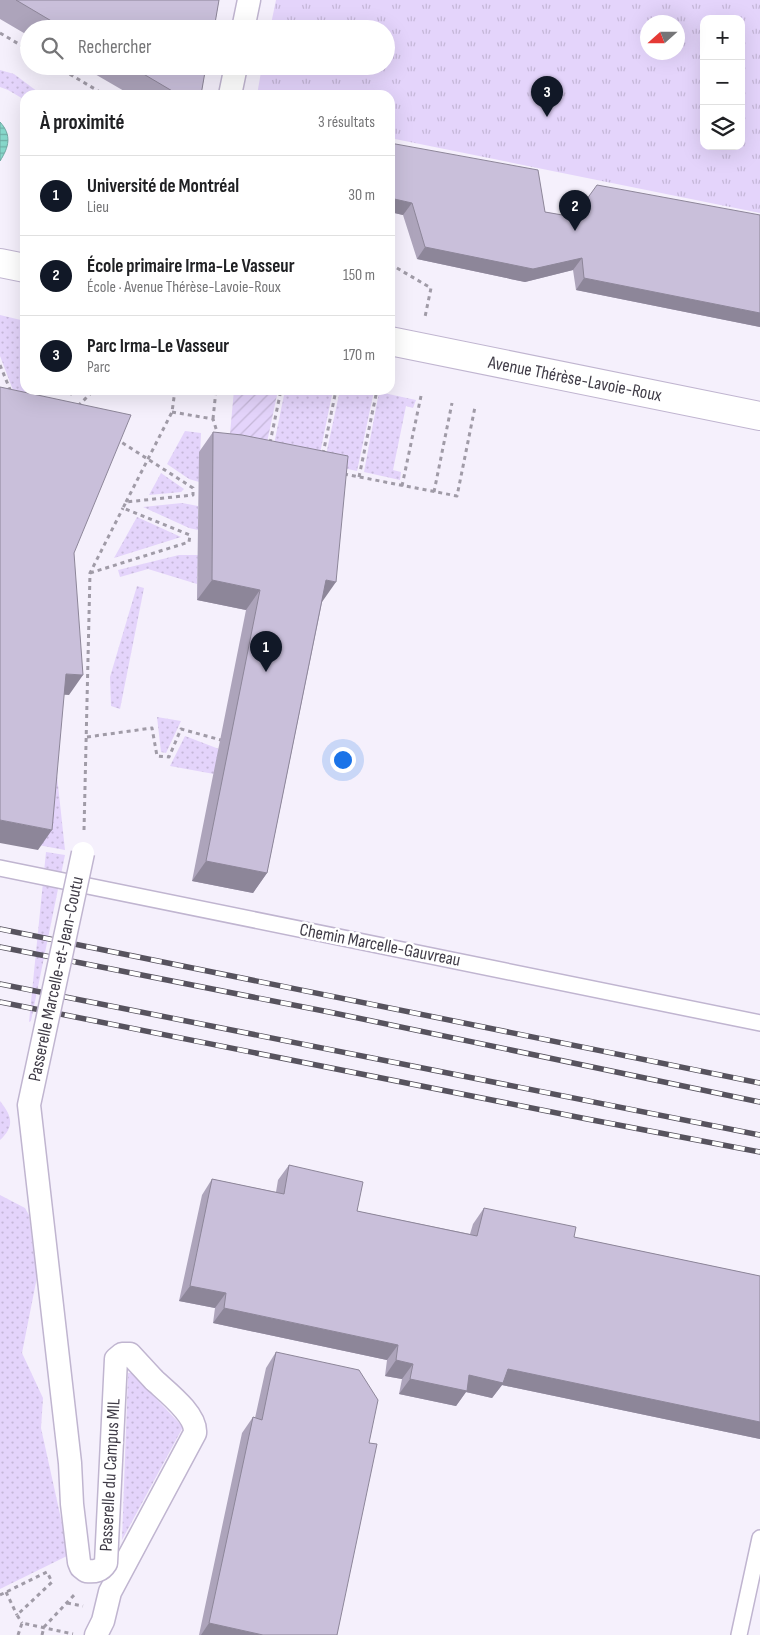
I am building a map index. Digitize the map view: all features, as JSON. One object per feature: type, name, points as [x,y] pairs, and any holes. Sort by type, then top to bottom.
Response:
[{"type":"street","points":[[245,20],[249,0]]},
{"type":"street","points":[[231,90],[234,75]]},
{"type":"street","points":[[0,263],[20,267]]},
{"type":"street","name":"Avenue Thérèse-Lavoie-Roux","points":[[395,342],[760,416]]},
{"type":"street","name":"Passerelle Marcelle-et-Jean-Coutu","points":[[29,1105],[83,853]]},
{"type":"street","name":"Passerelle du Campus MIL","points":[[29,1105],[70,1463],[72,1504],[81,1567],[86,1571],[98,1570],[102,1569],[106,1563],[116,1359],[122,1354],[130,1354],[193,1419],[195,1433],[110,1592],[103,1621],[96,1635]]},
{"type":"lane","name":"Chemin Marcelle-Gauvreau","points":[[0,868],[760,1023]]},
{"type":"lane","points":[[739,1635],[760,1538]]},
{"type":"path","points":[[0,33],[20,45]]},
{"type":"path","points":[[71,75],[97,90]]},
{"type":"path","points":[[395,267],[430,288],[425,317]]},
{"type":"path","points":[[0,365],[13,400]]},
{"type":"path","points":[[73,412],[89,395]]},
{"type":"path","points":[[83,853],[90,573],[172,412],[174,395]]},
{"type":"path","points":[[215,395],[213,419],[221,442]]},
{"type":"path","points":[[269,450],[280,395]]},
{"type":"path","points":[[322,460],[335,395]]},
{"type":"path","points":[[360,477],[376,395]]},
{"type":"path","points":[[402,486],[421,396]]},
{"type":"path","points":[[434,492],[452,403]]},
{"type":"path","points":[[336,472],[457,496],[475,407]]},
{"type":"path","points":[[172,412],[213,419]]},
{"type":"path","points":[[115,438],[193,488],[193,495],[126,502]]},
{"type":"path","points":[[90,573],[189,542],[190,535],[123,508]]},
{"type":"path","points":[[87,737],[152,728],[157,756],[169,757],[181,729],[221,740]]},
{"type":"path","points":[[0,1595],[47,1572],[52,1582],[17,1615]]},
{"type":"path","points":[[42,1635],[44,1627],[78,1591]]},
{"type":"path","points":[[6,1592],[22,1623],[78,1635]]},
{"type":"path","points":[[18,1634],[22,1623]]},
{"type":"green space","points":[[276,0],[760,0],[760,213],[395,139],[395,90],[258,90],[260,75],[395,75],[395,20],[272,20]]},
{"type":"green space","points":[[0,70],[14,74],[35,90],[20,90],[20,97],[0,87]]},
{"type":"green space","points":[[0,315],[20,320],[20,395],[35,395],[30,408],[19,406],[0,356]]},
{"type":"green space","points":[[234,395],[277,395],[265,452],[229,445]]},
{"type":"green space","points":[[284,395],[332,395],[318,463],[272,454]]},
{"type":"green space","points":[[339,395],[373,395],[357,471],[324,464]]},
{"type":"green space","points":[[378,395],[393,395],[416,400],[413,408],[406,406],[393,470],[401,472],[400,480],[364,472]]},
{"type":"green space","points":[[185,431],[201,433],[199,482],[189,479],[167,464]]},
{"type":"green space","points":[[161,473],[184,489],[181,492],[149,495]]},
{"type":"green space","points":[[182,503],[198,506],[198,530],[189,528],[143,507]]},
{"type":"green space","points":[[137,517],[181,537],[114,558]]},
{"type":"green space","points":[[179,555],[198,555],[197,584],[148,569],[120,577],[118,570]]},
{"type":"green space","points":[[137,586],[144,588],[120,709],[111,706],[110,677]]},
{"type":"green space","points":[[157,717],[181,721],[166,753],[161,752]]},
{"type":"green space","points":[[185,736],[219,749],[214,774],[170,766]]},
{"type":"green space","points":[[47,747],[54,748],[65,850],[38,845]]},
{"type":"green space","points":[[46,852],[65,855],[31,1021],[29,1022]]},
{"type":"green space","points":[[0,1101],[7,1111],[10,1125],[0,1140]]},
{"type":"green space","points":[[0,1195],[25,1208],[29,1215],[37,1277],[22,1353],[43,1398],[41,1428],[69,1555],[0,1589]]},
{"type":"green space","points":[[128,1373],[132,1373],[183,1427],[122,1540]]},
{"type":"shaded area","points":[[0,122],[8,136],[8,141],[0,161]]},
{"type":"building","points":[[16,0],[219,0],[216,20],[50,20]]},
{"type":"building","points":[[145,75],[204,75],[202,90],[171,90]]},
{"type":"building","points":[[395,144],[538,170],[545,212],[574,217],[597,185],[760,215],[760,313],[584,278],[582,258],[533,269],[425,247],[412,203],[395,199]]},
{"type":"building","points":[[0,387],[20,391],[20,395],[37,395],[131,415],[74,553],[83,675],[66,674],[52,830],[0,820]]},
{"type":"building","points":[[213,432],[242,435],[348,456],[336,582],[326,580],[267,873],[206,861],[260,590],[212,580]]},
{"type":"building","points":[[289,1165],[363,1182],[357,1211],[477,1236],[484,1208],[576,1227],[574,1237],[760,1276],[760,1422],[508,1369],[503,1383],[469,1375],[467,1391],[410,1379],[413,1364],[396,1360],[398,1345],[224,1308],[226,1293],[190,1286],[212,1179],[284,1194]]},
{"type":"building","points":[[276,1352],[359,1370],[378,1400],[369,1443],[377,1444],[337,1635],[263,1635],[209,1623],[253,1417],[262,1420]]},
{"type":"railway","points":[[0,929],[760,1083]]},
{"type":"railway","points":[[0,947],[329,1012],[760,1102]]},
{"type":"railway","points":[[0,984],[760,1135]]},
{"type":"railway","points":[[0,1002],[760,1152]]},
{"type":"place","name":"Parc Irma-Le Vasseur","points":[[547,117]]},
{"type":"place","name":"École primaire Irma-Le Vasseur","points":[[575,231]]},
{"type":"place","name":"Université de Montréal","points":[[266,672]]}]
